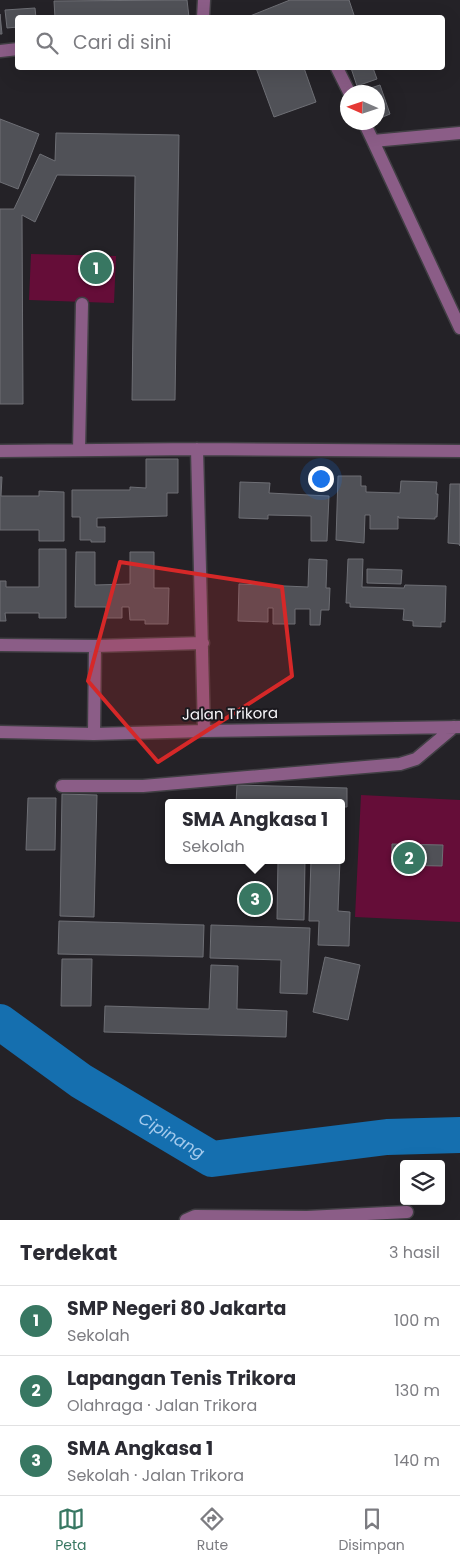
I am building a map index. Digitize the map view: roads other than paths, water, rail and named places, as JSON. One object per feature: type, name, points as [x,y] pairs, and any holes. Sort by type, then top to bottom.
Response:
[{"type":"street","points":[[203,15],[204,0]]},
{"type":"street","points":[[0,51],[15,49]]},
{"type":"street","points":[[338,70],[346,85]]},
{"type":"street","points":[[368,130],[460,328]]},
{"type":"street","points":[[373,141],[460,133]]},
{"type":"street","points":[[79,450],[82,304]]},
{"type":"street","points":[[197,448],[204,731]]},
{"type":"street","points":[[0,451],[197,448],[460,451]]},
{"type":"street","points":[[0,645],[203,644]]},
{"type":"street","points":[[94,734],[95,646]]},
{"type":"street","points":[[62,786],[143,786],[400,764],[416,759],[457,727]]},
{"type":"street","name":"Jalan Trikora","points":[[0,732],[94,734],[457,727]]},
{"type":"street","points":[[186,1220],[196,1216],[222,1218],[308,1218],[407,1212]]},
{"type":"waterway","name":"Cipinang","points":[[0,1022],[81,1081],[212,1159],[387,1137],[460,1135]]},
{"type":"place","name":"SMP Negeri 80 Jakarta","points":[[96,268]]},
{"type":"place","name":"Lapangan Tenis Trikora","points":[[409,858]]},
{"type":"place","name":"SMA Angkasa 1","points":[[255,899]]}]
